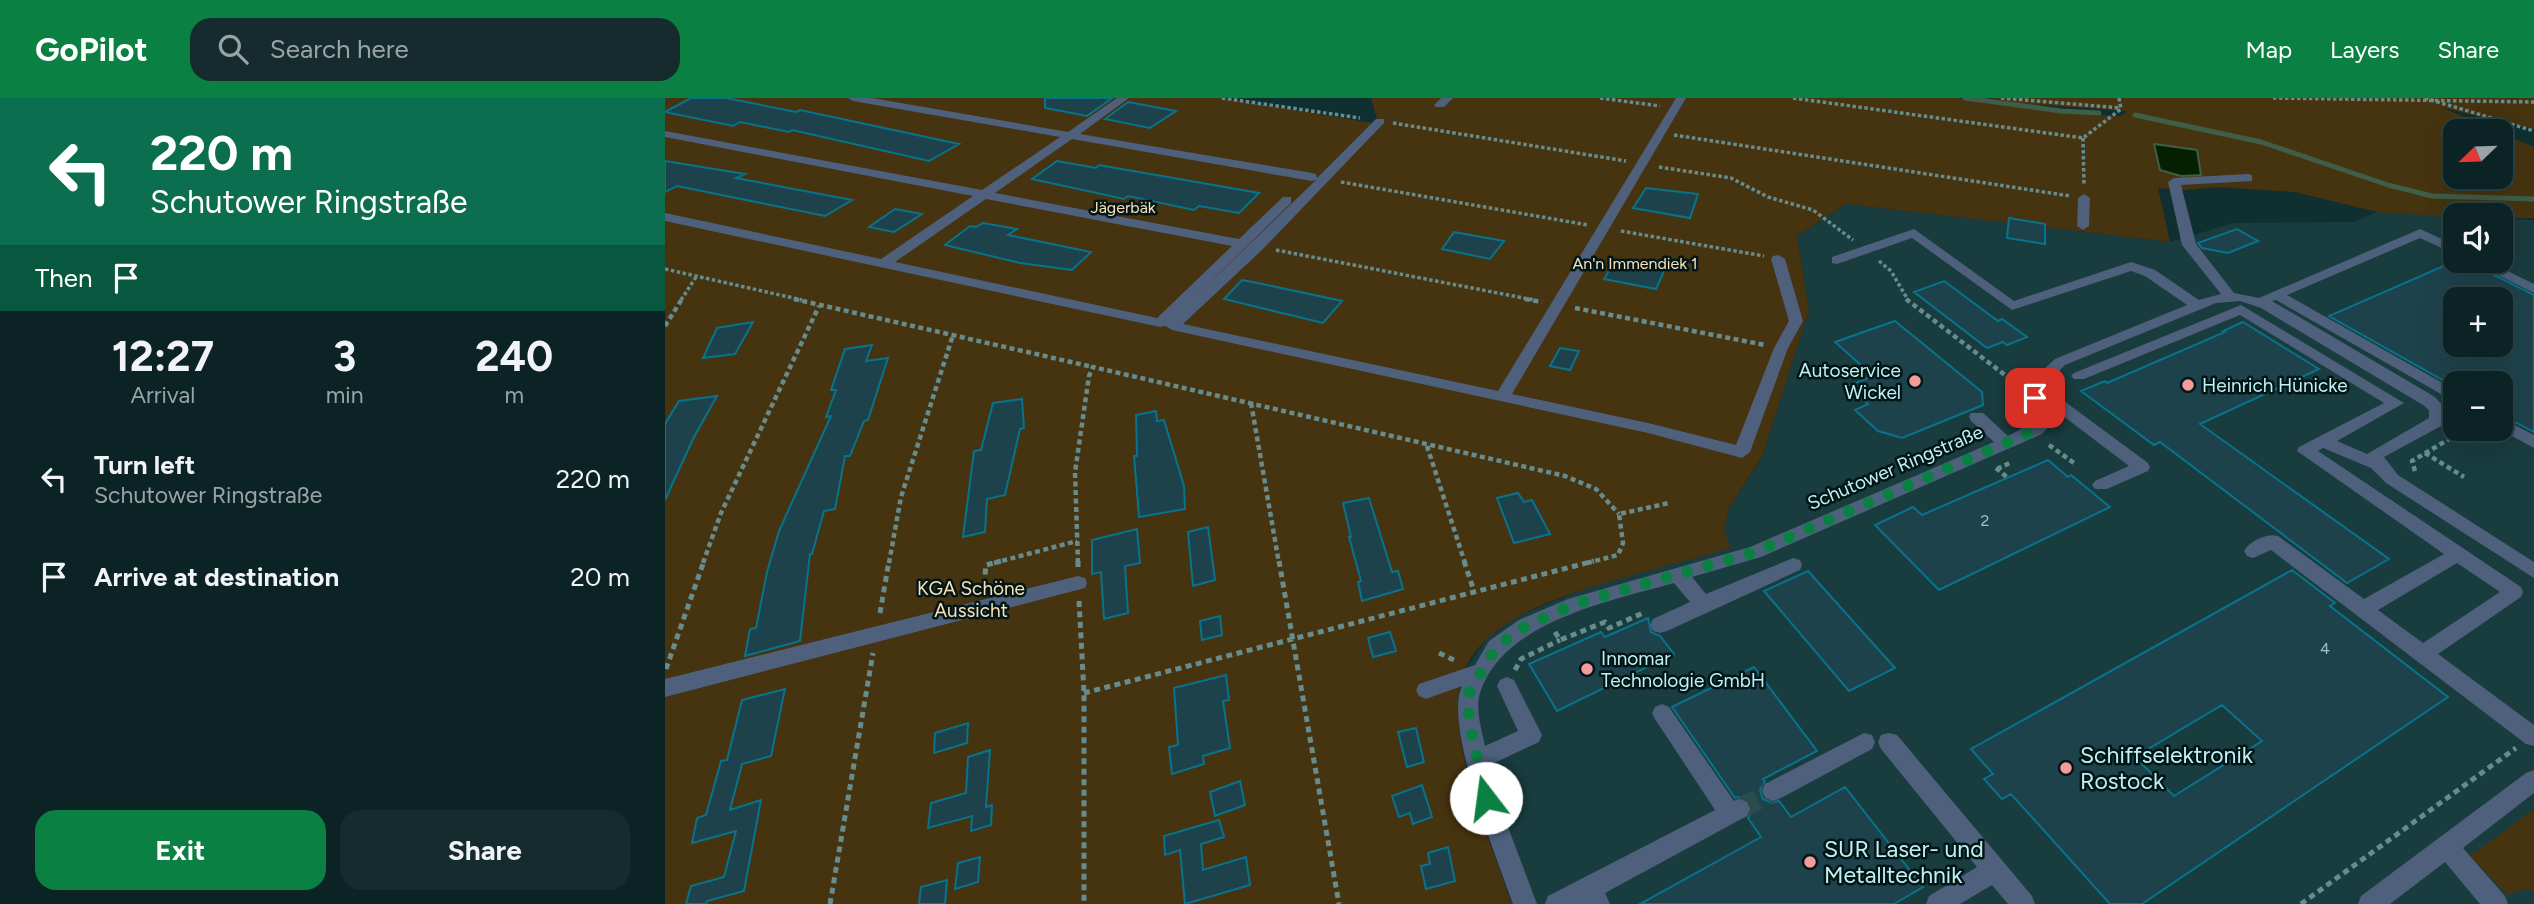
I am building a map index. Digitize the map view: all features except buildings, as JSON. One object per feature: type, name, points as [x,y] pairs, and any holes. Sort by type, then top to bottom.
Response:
[{"type":"street","points":[[853,98],[1317,178]]},
{"type":"street","points":[[883,264],[1124,98]]},
{"type":"street","points":[[1503,396],[1677,103]]},
{"type":"street","points":[[1375,120],[1317,178],[1258,246],[1172,326],[1648,428],[1742,452],[1781,348],[1796,321],[1778,259]]},
{"type":"street","points":[[665,134],[1240,243]]},
{"type":"street","points":[[665,217],[1160,323],[1240,243],[1317,178]]},
{"type":"street","points":[[2229,297],[2189,245],[2174,182],[2248,178]]},
{"type":"street","points":[[2083,226],[2084,198]]},
{"type":"street","points":[[1837,260],[1914,233],[2012,306],[2131,266],[2150,273],[2197,305]]},
{"type":"street","points":[[2271,299],[2420,233],[2443,244]]},
{"type":"street","points":[[2501,273],[2534,289]]},
{"type":"street","name":"Schutower Ringstraße","points":[[1525,904],[1486,798],[1469,721],[1469,693],[1496,647],[1545,617],[1575,604],[1755,552],[2036,430],[2044,423],[2051,370],[2060,362],[2197,305],[2229,297],[2271,299],[2437,408],[2437,421],[2375,454],[2377,464]]},
{"type":"street","points":[[2271,299],[2443,391]]},
{"type":"street","points":[[2079,376],[2241,309],[2396,403],[2305,451],[2514,592],[2422,654]]},
{"type":"street","points":[[2048,402],[2143,467],[2101,485]]},
{"type":"street","points":[[1977,417],[2006,443]]},
{"type":"street","points":[[2513,430],[2534,442]]},
{"type":"street","points":[[2323,442],[2377,464],[2392,479],[2534,571]]},
{"type":"street","points":[[2253,551],[2272,541],[2533,737]]},
{"type":"street","points":[[2363,609],[2458,554]]},
{"type":"street","points":[[1652,619],[1703,604],[1793,565]]},
{"type":"street","points":[[1678,573],[1703,604]]},
{"type":"street","points":[[665,688],[1078,583]]},
{"type":"street","points":[[1426,690],[1479,673]]},
{"type":"street","points":[[1477,761],[1531,735],[1507,686]]},
{"type":"street","points":[[1557,904],[1594,896],[1734,812],[1662,713]]},
{"type":"street","points":[[1773,791],[1864,742]]},
{"type":"street","points":[[1889,742],[2023,904]]},
{"type":"street","points":[[2370,904],[2534,780]]},
{"type":"street","points":[[2447,847],[2496,904]]},
{"type":"street","points":[[1938,904],[1994,870]]},
{"type":"path","points":[[1222,98],[1731,178],[1768,197],[1813,210],[1891,271],[1904,297],[2048,402]]},
{"type":"path","points":[[1600,98],[1677,103]]},
{"type":"path","points":[[1793,98],[2083,138],[2121,108]]},
{"type":"path","points":[[2001,98],[2121,108]]},
{"type":"path","points":[[2119,98],[2121,108]]},
{"type":"path","points":[[2273,98],[2534,102]]},
{"type":"path","points":[[2425,98],[2429,102],[2534,131]]},
{"type":"path","points":[[1661,133],[2084,198],[2083,138]]},
{"type":"path","points":[[1317,178],[1778,259]]},
{"type":"path","points":[[1258,246],[1781,348]]},
{"type":"path","points":[[665,269],[1565,476],[1592,485],[1606,496],[1619,514],[1623,543],[1618,555],[1084,693]]},
{"type":"path","points":[[665,326],[696,276]]},
{"type":"path","points":[[665,672],[721,513],[819,306]]},
{"type":"path","points":[[1084,904],[1084,693],[1075,472],[1089,376],[1093,367]]},
{"type":"path","points":[[1251,403],[1339,904]]},
{"type":"path","points":[[2403,439],[2464,477]]},
{"type":"path","points":[[2424,478],[2415,472],[2411,461],[2447,441]]},
{"type":"path","points":[[2040,449],[2051,444],[2074,463]]},
{"type":"path","points":[[1427,445],[1474,591]]},
{"type":"path","points":[[1997,470],[2019,459]]},
{"type":"path","points":[[1619,514],[1669,503]]},
{"type":"path","points":[[984,585],[986,565],[1077,541]]},
{"type":"path","points":[[1545,617],[1560,640]]},
{"type":"path","points":[[1507,686],[1521,659],[1560,640],[1605,622],[1609,628],[1652,619]]},
{"type":"path","points":[[2301,904],[2533,737]]},
{"type":"shaded area","points":[[2154,144],[2197,150],[2201,175],[2181,176],[2160,170]]},
{"type":"shaded area","points":[[1846,204],[2170,242],[2234,223],[2353,222],[2377,212],[2443,215],[2443,273],[2513,273],[2513,219],[2534,220],[2534,904],[1512,904],[1468,769],[1458,726],[1457,696],[1465,670],[1489,636],[1518,616],[1724,532],[1729,508],[1762,458],[1809,310],[1797,236]]},
{"type":"green space","points":[[665,98],[1222,98],[1372,123],[1377,118],[1371,98],[1957,98],[2061,113],[2121,116],[2127,111],[2015,103],[1991,98],[2534,98],[2534,129],[2513,124],[2513,119],[2491,119],[2443,108],[2469,119],[2443,119],[2443,189],[2513,189],[2513,138],[2534,147],[2534,218],[2513,218],[2513,203],[2443,203],[2443,216],[2377,212],[2295,192],[2218,187],[2185,190],[2158,188],[2170,242],[1846,204],[1797,236],[1809,310],[1762,457],[1729,508],[1724,532],[1731,548],[1552,601],[1499,629],[1478,648],[1464,671],[1458,699],[1462,749],[1476,803],[1512,904],[665,904]]},
{"type":"green space","points":[[2534,809],[2534,894],[2528,888],[2507,895],[2470,856]]},
{"type":"waterway","points":[[1965,98],[2061,111],[2099,113]]},
{"type":"waterway","points":[[2135,115],[2261,142],[2388,185],[2432,196],[2534,199]]},
{"type":"tunnel","points":[[1739,809],[1773,791]]},
{"type":"place","name":"Autoservice Wickel","points":[[1915,381]]},
{"type":"place","name":"Heinrich Hünicke","points":[[2188,385]]},
{"type":"place","name":"Innomar Technologie GmbH","points":[[1587,669]]},
{"type":"place","name":"Schiffselektronik Rostock","points":[[2066,768]]},
{"type":"place","name":"SUR Laser- und Metalltechnik","points":[[1810,862]]},
{"type":"route","points":[[1486,798],[1469,721],[1469,693],[1496,647],[1526,626],[1575,604],[1755,552],[2036,430],[2044,423],[2047,408],[2035,398]]},
{"type":"park label","name":"Jägerbäk","points":[[1123,207]]},
{"type":"park label","name":"An'n Immendiek 1","points":[[1635,263]]},
{"type":"park label","name":"KGA Schöne Aussicht","points":[[971,599]]}]
